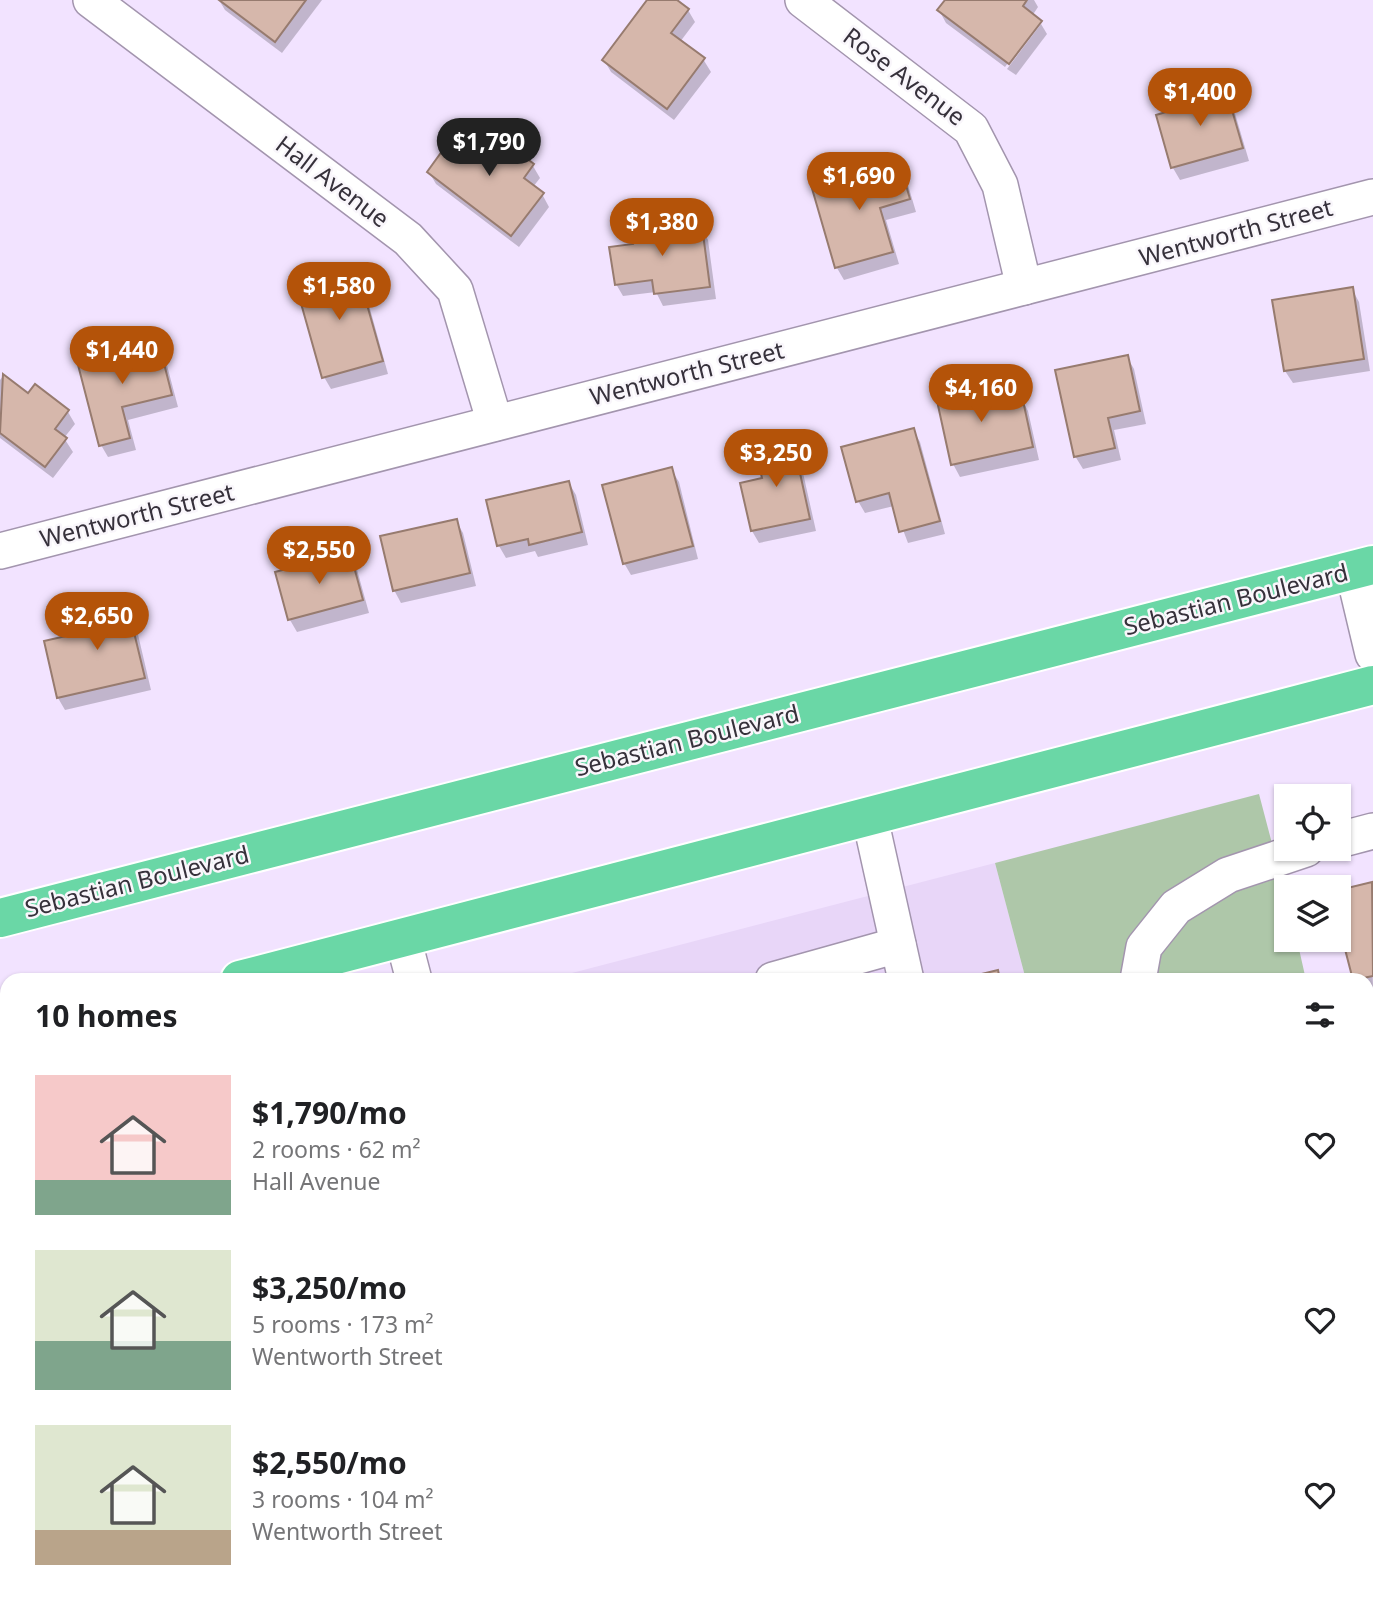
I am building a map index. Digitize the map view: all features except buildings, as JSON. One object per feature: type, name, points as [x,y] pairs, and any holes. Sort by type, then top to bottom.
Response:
[{"type":"main road","name":"Sebastian Boulevard","points":[[0,918],[1363,567]]},
{"type":"main road","points":[[267,973],[1373,685]]},
{"type":"street","name":"Hall Avenue","points":[[90,0],[408,239],[455,290],[495,423]]},
{"type":"street","name":"Rose Avenue","points":[[803,0],[971,129],[1000,185],[1024,287]]},
{"type":"street","name":"Wentworth Street","points":[[0,551],[1373,197]]},
{"type":"street","points":[[1363,567],[1373,654]]},
{"type":"street","points":[[870,818],[904,973]]},
{"type":"street","points":[[1351,837],[1373,831]]},
{"type":"street","points":[[1139,973],[1144,947],[1176,907],[1228,874],[1274,859]]},
{"type":"street","points":[[403,938],[412,973]]},
{"type":"street","points":[[799,973],[898,945]]},
{"type":"shaded area","points":[[995,863],[1024,973],[572,973]]},
{"type":"green space","points":[[1259,794],[1274,851],[1274,861],[1277,861],[1280,875],[1274,875],[1274,952],[1300,952],[1304,973],[1024,973],[995,863]]}]
